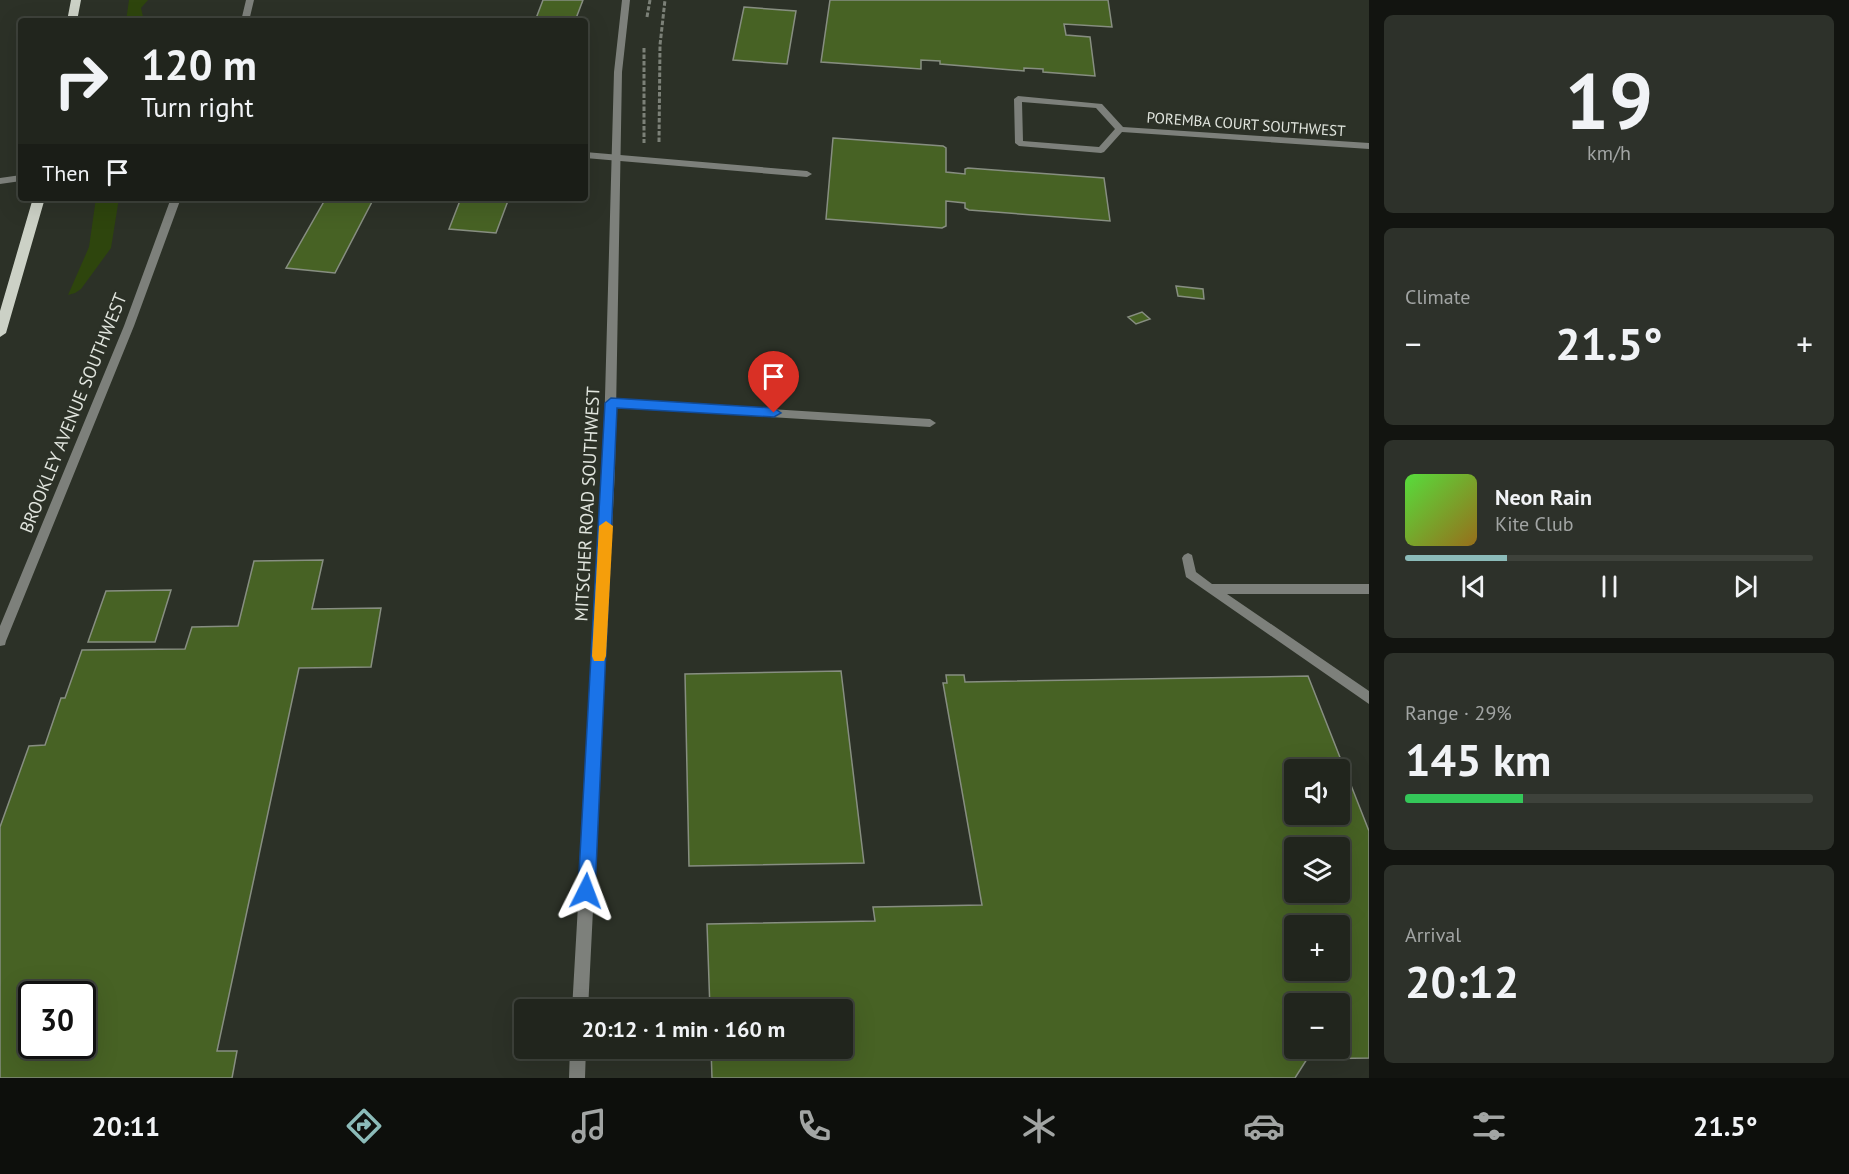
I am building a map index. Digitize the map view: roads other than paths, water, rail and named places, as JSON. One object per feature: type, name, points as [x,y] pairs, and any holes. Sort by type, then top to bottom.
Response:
[{"type":"main road","points":[[73,18],[76,0]]},
{"type":"main road","points":[[0,333],[38,201]]},
{"type":"street","points":[[246,18],[250,0]]},
{"type":"street","name":"MITSCHER ROAD SOUTHWEST","points":[[581,999],[611,403],[618,72],[626,0]]},
{"type":"street","name":"POREMBA COURT SOUTHWEST","points":[[1120,129],[1101,150],[1019,143],[1018,99],[1099,106],[1120,129],[1369,146]]},
{"type":"street","points":[[588,155],[807,174]]},
{"type":"street","points":[[0,181],[18,178]]},
{"type":"street","name":"BROOKLEY AVENUE SOUTHWEST","points":[[0,641],[129,326],[175,201]]},
{"type":"street","points":[[611,403],[930,423]]},
{"type":"street","points":[[1188,558],[1190,574],[1369,698]]},
{"type":"street","points":[[1210,589],[1369,589]]},
{"type":"street","points":[[577,1078],[578,1059]]}]
